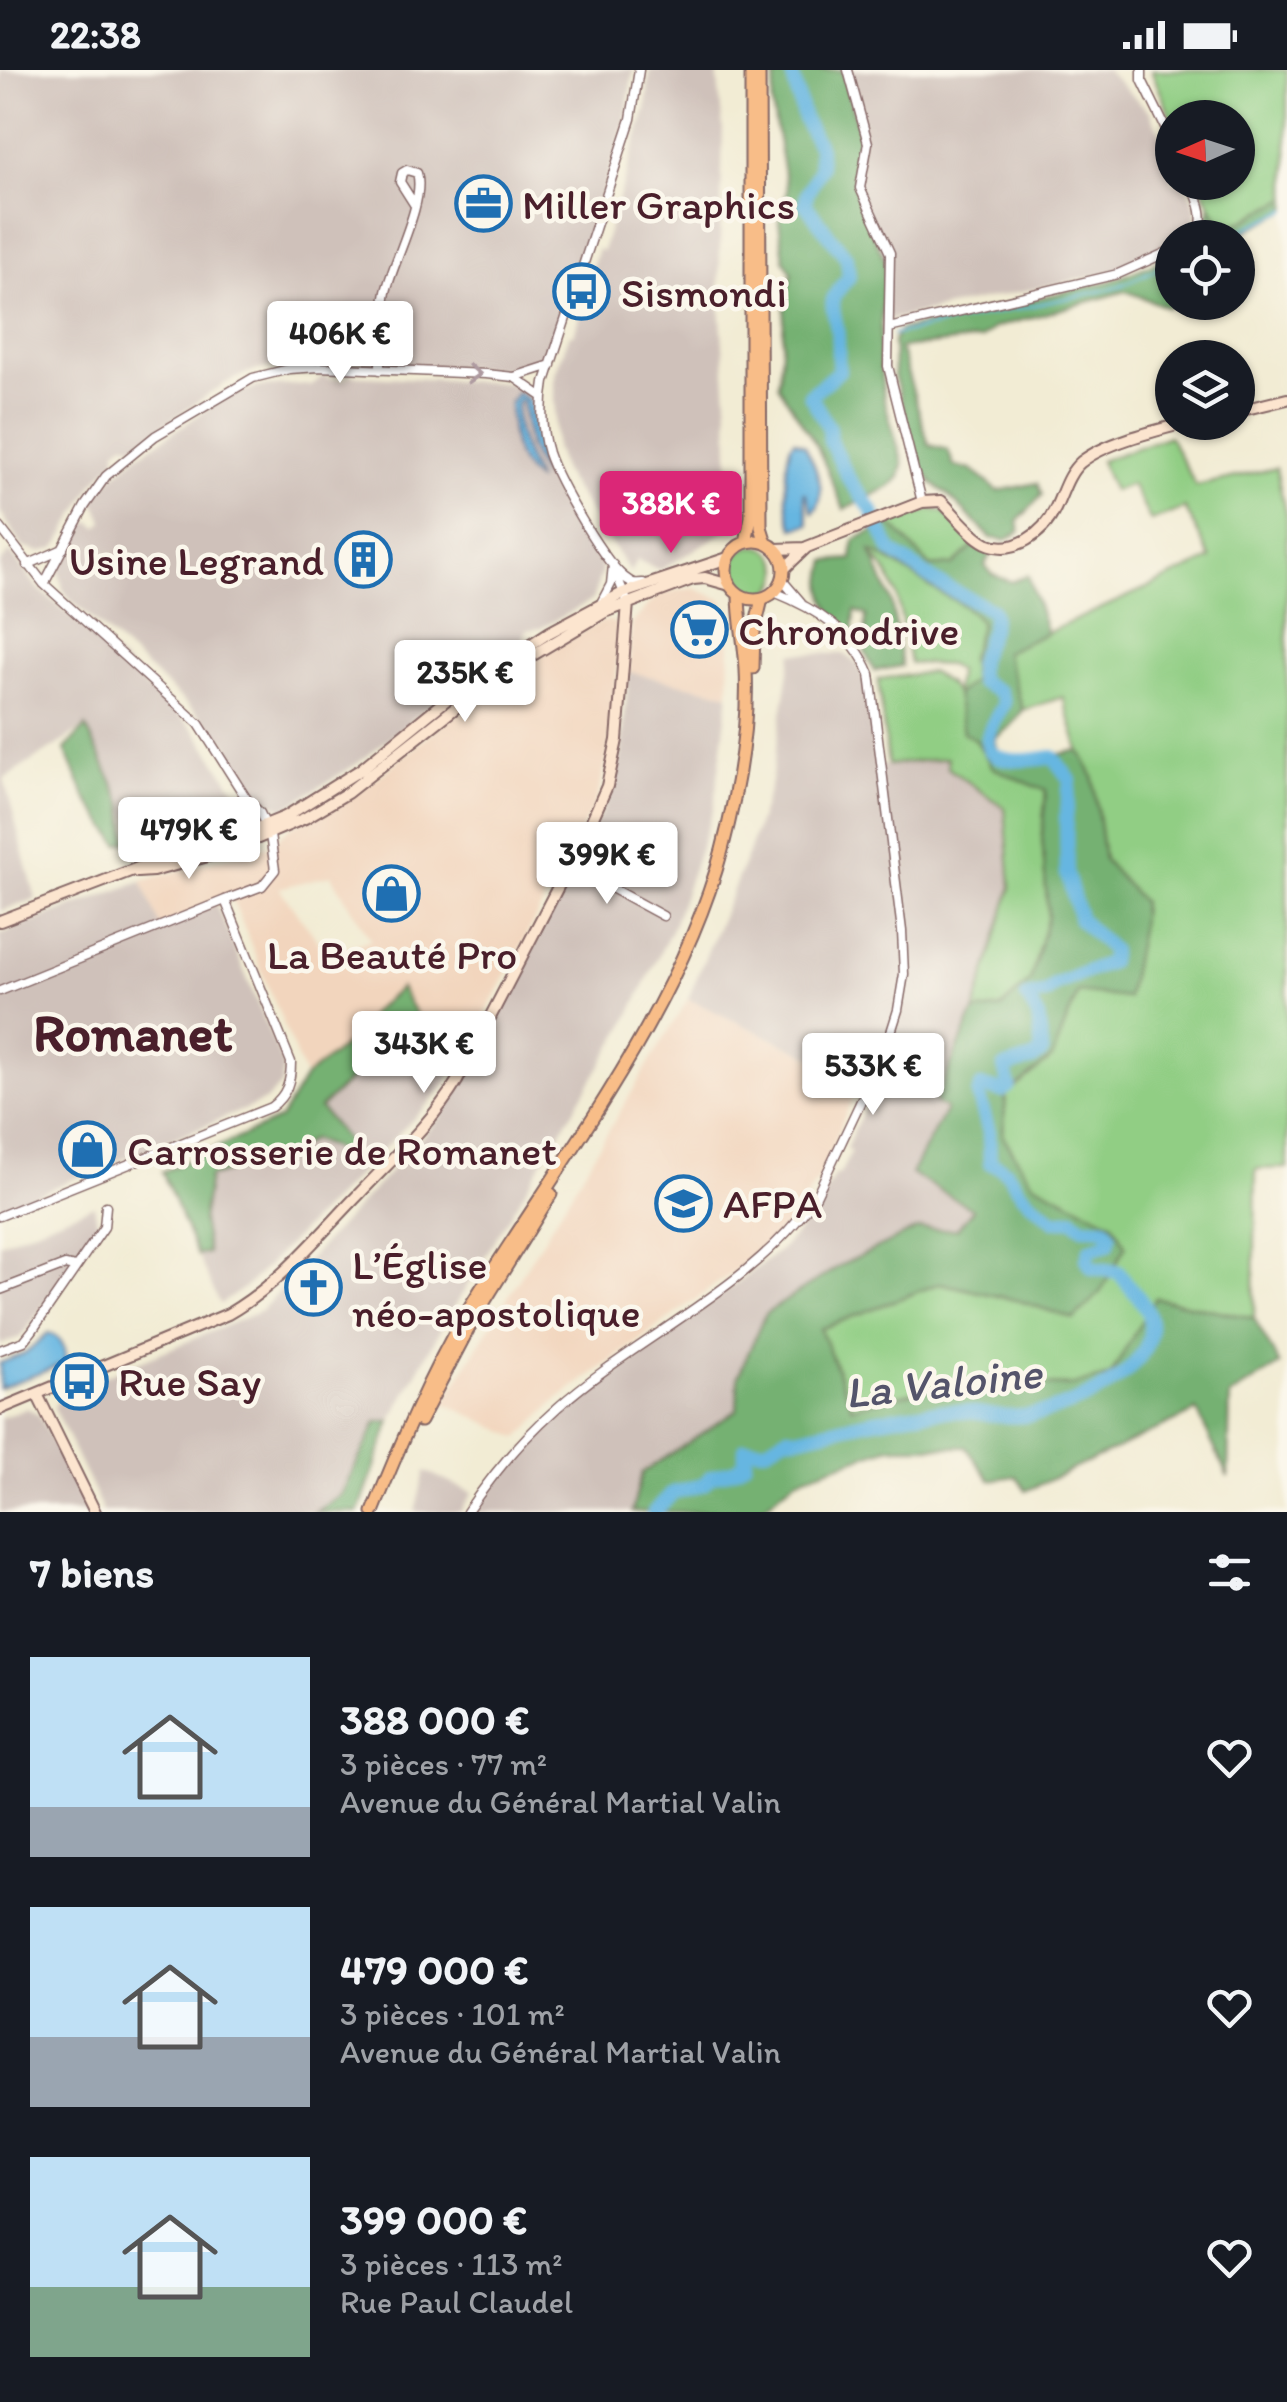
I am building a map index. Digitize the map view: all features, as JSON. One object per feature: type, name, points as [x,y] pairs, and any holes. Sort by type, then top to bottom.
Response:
[{"type":"main road","points":[[746,542],[752,517],[751,70]]},
{"type":"main road","points":[[381,1512],[427,1404],[473,1320],[658,1022],[694,950],[722,878],[744,782],[752,723],[754,632],[762,599],[774,592],[784,575],[761,527],[759,70]]},
{"type":"main road","points":[[372,1512],[420,1401],[464,1317],[651,1019],[696,927],[722,850],[738,767],[747,674],[735,590],[726,573],[728,558],[746,542],[770,546]]},
{"type":"main road","points":[[735,590],[762,599]]},
{"type":"street","points":[[639,70],[631,119],[543,397],[548,451],[559,482],[623,576],[638,584],[656,581],[728,558]]},
{"type":"street","points":[[848,70],[868,143],[860,188],[890,253],[888,366],[922,502]]},
{"type":"street","points":[[1142,75],[1155,104]]},
{"type":"street","points":[[380,370],[386,290],[414,204]]},
{"type":"street","points":[[888,328],[1118,274],[1155,258]]},
{"type":"street","points":[[44,584],[85,506],[106,476],[150,440],[253,378],[289,369],[320,367],[514,377],[551,365]]},
{"type":"street","points":[[514,377],[543,397]]},
{"type":"street","points":[[1255,406],[1287,398]]},
{"type":"street","points":[[770,546],[807,548],[922,502],[942,501],[982,542],[1011,546],[1029,539],[1045,526],[1068,477],[1082,462],[1155,433]]},
{"type":"street","points":[[0,527],[44,584],[188,711],[217,748],[246,798],[249,815],[265,834],[275,870],[262,886],[0,992]]},
{"type":"street","points":[[804,605],[784,575],[807,548]]},
{"type":"street","points":[[27,564],[63,549]]},
{"type":"street","points":[[613,565],[626,596]]},
{"type":"street","points":[[600,605],[612,584],[613,565]]},
{"type":"street","points":[[0,1409],[251,1301],[437,1112],[457,1081],[603,798],[617,740],[626,596],[623,576]]},
{"type":"street","points":[[265,834],[360,770],[502,660],[600,605],[693,579],[706,578],[735,590]]},
{"type":"street","points":[[0,922],[134,872],[164,868],[265,834],[347,793],[491,680],[656,581]]},
{"type":"street","points":[[467,1512],[496,1472],[557,1408],[768,1252],[802,1216],[816,1196],[886,1048],[902,990],[902,931],[870,674],[852,641],[804,605],[774,592]]},
{"type":"street","points":[[569,866],[663,916]]},
{"type":"street","points":[[0,1216],[272,1107],[280,1100],[291,1076],[291,1062],[225,900]]},
{"type":"street","points":[[0,1350],[24,1340],[104,1227],[106,1206]]},
{"type":"street","points":[[0,1290],[65,1265],[75,1267]]},
{"type":"street","points":[[37,1394],[96,1512]]},
{"type":"shaded area","points":[[0,70],[633,70],[625,123],[551,350],[542,359],[531,365],[501,369],[297,362],[249,372],[224,384],[134,445],[124,443],[116,449],[116,458],[93,484],[60,542],[55,548],[40,552],[23,547],[0,511]]},
{"type":"shaded area","points":[[650,70],[717,70],[723,129],[719,290],[731,528],[660,570],[637,560],[630,572],[563,472],[555,447],[555,373],[570,334],[574,334],[581,313],[578,307],[598,249],[602,251],[627,172],[646,109]]},
{"type":"shaded area","points":[[842,70],[1106,70],[1150,112],[1155,123],[1155,200],[1192,200],[1195,220],[1155,220],[1155,254],[1117,271],[883,321],[885,260],[858,202],[851,175],[859,153],[859,134]]},
{"type":"shaded area","points":[[348,375],[505,383],[527,390],[534,407],[535,431],[545,471],[558,499],[601,563],[602,571],[592,600],[541,628],[526,630],[524,638],[467,675],[358,763],[285,808],[255,801],[226,753],[230,748],[223,738],[218,738],[198,714],[71,600],[63,589],[59,571],[84,524],[91,522],[97,527],[104,522],[94,501],[108,481],[136,457],[229,395],[258,387],[310,387],[323,376],[347,379]]},
{"type":"shaded area","points":[[10,552],[38,588],[128,666],[148,691],[153,689],[197,733],[239,796],[242,816],[237,827],[227,833],[142,857],[124,806],[85,727],[4,779],[36,899],[0,911],[0,563]]},
{"type":"shaded area","points":[[694,588],[723,600],[730,647],[729,694],[629,672],[632,623],[660,593]]},
{"type":"shaded area","points":[[612,621],[619,627],[615,704],[597,799],[460,1064],[451,1073],[400,988],[371,1013],[355,1037],[305,1077],[232,898],[160,927],[142,881],[271,845],[290,828],[372,782],[444,723],[528,663],[600,622]],"holes":[[[331,875],[371,940],[327,953],[279,888]]]},
{"type":"shaded area","points":[[792,653],[844,654],[856,663],[864,677],[878,766],[947,758],[948,768],[1005,808],[1011,888],[974,1012],[934,1102],[946,1108],[912,1174],[973,1208],[957,1229],[917,1229],[841,1265],[738,1377],[737,1410],[643,1473],[632,1512],[477,1512],[496,1482],[545,1428],[783,1248],[809,1219],[851,1152],[846,1149],[874,1086],[688,999],[748,853],[770,787]]},
{"type":"shaded area","points":[[629,672],[729,694],[714,808],[673,926],[624,1027],[439,1332],[391,1421],[377,1422],[341,1495],[315,1512],[103,1512],[54,1407],[61,1394],[261,1311],[441,1116],[471,1070],[609,798],[621,757]]},
{"type":"shaded area","points":[[142,881],[160,926],[216,904],[283,1065],[281,1085],[265,1101],[0,1209],[0,934]]},
{"type":"shaded area","name":"AFPA","points":[[688,999],[860,1080],[817,1181],[787,1225],[737,1269],[556,1401],[519,1438],[444,1403]]},
{"type":"shaded area","points":[[430,1037],[451,1073],[445,1087],[246,1287],[220,1304],[197,1255],[208,1253],[202,1221],[209,1177],[285,1156],[312,1139],[339,1151],[350,1147],[320,1108],[383,1048]]},
{"type":"shaded area","points":[[94,1205],[98,1226],[20,1337],[0,1345],[0,1243]]},
{"type":"shaded area","points":[[27,1408],[39,1415],[87,1512],[0,1512],[0,1418]]},
{"type":"shaded area","points":[[425,1471],[473,1493],[460,1512],[415,1512]]},
{"type":"green space","points":[[776,70],[842,70],[859,134],[859,153],[852,175],[858,202],[885,260],[879,354],[884,399],[903,464],[900,477],[890,487],[844,509],[817,446],[778,385],[792,273],[784,260],[779,221],[787,191],[772,105]]},
{"type":"green space","points":[[1151,70],[1287,70],[1287,198],[1244,220],[1217,220],[1208,200],[1255,200],[1255,100],[1164,100]]},
{"type":"green space","points":[[1287,198],[1287,210],[1255,226],[1255,220],[1244,220]]},
{"type":"green space","points":[[1210,203],[1218,220],[1208,220]]},
{"type":"green space","points":[[1155,263],[1155,303],[1126,291],[994,328],[981,339],[900,348],[929,445],[948,450],[954,466],[972,470],[998,491],[1037,483],[1042,495],[1018,521],[1020,532],[1006,540],[991,538],[933,484],[921,467],[894,376],[893,341],[900,330],[1111,281]]},
{"type":"green space","points":[[1158,440],[1171,440],[1196,486],[1276,468],[1287,521],[1287,1168],[1256,1169],[1254,1318],[1156,1298],[1110,1376],[1071,1386],[948,1384],[852,1407],[820,1329],[940,1283],[1020,1301],[1074,1319],[1113,1223],[1032,1182],[1003,1136],[1006,1095],[1052,1058],[1078,992],[1142,902],[1104,860],[1093,776],[1079,750],[1063,697],[1023,710],[1004,652],[1211,559],[1185,508],[1151,521],[1131,484],[1113,491],[1100,461]]},
{"type":"green space","points":[[932,509],[944,512],[975,545],[953,565],[931,567],[890,523]]},
{"type":"green space","points":[[890,523],[931,567],[953,565],[975,545],[991,552],[985,565],[993,575],[1012,582],[1028,575],[1047,633],[1005,652],[1023,710],[995,738],[997,749],[1008,765],[1079,750],[1093,776],[1104,860],[1142,902],[1127,998],[1078,992],[1052,1058],[1006,1095],[1003,1136],[1032,1182],[1113,1223],[1126,1246],[1100,1293],[1074,1319],[1020,1301],[940,1283],[820,1329],[852,1407],[948,1384],[1071,1386],[1110,1376],[1155,1298],[1254,1318],[1280,1365],[1230,1396],[1228,1477],[1197,1411],[1026,1491],[1016,1476],[990,1480],[966,1447],[890,1447],[797,1479],[757,1512],[632,1512],[642,1473],[737,1410],[738,1377],[765,1314],[841,1265],[917,1229],[957,1229],[973,1209],[911,1174],[946,1109],[934,1103],[974,1012],[1001,1008],[1030,981],[1048,916],[1042,835],[1046,791],[993,768],[976,740],[963,732],[956,695],[973,680],[970,658],[981,623],[969,611],[871,551],[891,600],[902,666],[874,671],[865,652],[866,615],[855,611],[853,634],[826,602],[823,584],[827,561],[852,559],[854,540]]},
{"type":"green space","points":[[755,546],[772,554],[780,571],[772,588],[755,596],[738,588],[730,571],[738,554]]},
{"type":"green space","points":[[869,550],[970,608],[981,623],[970,658],[973,680],[963,732],[976,740],[994,768],[1046,791],[1042,835],[1048,916],[1030,982],[1001,1008],[974,1012],[1011,888],[1005,808],[948,768],[947,758],[888,765],[878,679],[931,672],[955,693],[957,671],[949,665],[910,663],[897,596],[888,574]]},
{"type":"green space","points":[[86,727],[124,806],[128,842],[119,844],[86,798],[65,749]]},
{"type":"green space","points":[[400,988],[430,1037],[383,1048],[320,1108],[351,1146],[339,1151],[312,1139],[285,1156],[209,1177],[202,1221],[208,1253],[197,1255],[162,1172],[280,1119],[305,1077],[355,1037],[371,1013]]},
{"type":"green space","points":[[391,1421],[359,1512],[315,1512],[341,1495],[377,1422]]},
{"type":"water","points":[[517,393],[529,400],[543,477],[529,447],[522,400],[518,401],[517,422],[537,481],[522,464],[514,446],[510,403]]},
{"type":"water","points":[[794,440],[805,445],[821,489],[813,513],[804,493],[809,524],[794,528],[786,483]]},
{"type":"water","points":[[48,1333],[62,1343],[65,1361],[0,1388],[0,1363],[26,1353]]},
{"type":"waterway","name":"La Valoine","points":[[654,1512],[673,1493],[736,1469],[745,1462],[745,1448],[765,1449],[787,1436],[923,1413],[951,1411],[1014,1417],[1042,1413],[1084,1399],[1105,1388],[1138,1359],[1148,1342],[1150,1323],[1142,1302],[1119,1272],[1092,1268],[1087,1259],[1090,1249],[1108,1244],[1110,1235],[1105,1228],[1083,1227],[1073,1219],[1054,1221],[1024,1195],[1005,1171],[990,1163],[989,1132],[978,1094],[981,1087],[1002,1091],[1009,1086],[1004,1068],[1042,1052],[1038,1016],[1027,997],[1046,993],[1055,985],[1110,962],[1112,950],[1080,920],[1067,874],[1070,780],[1053,757],[1010,760],[992,752],[988,744],[990,729],[1004,703],[1000,692],[980,682],[978,671],[992,628],[992,610],[938,583],[891,551],[871,509],[849,479],[830,441],[829,428],[810,395],[839,371],[832,302],[849,277],[847,258],[805,204],[820,168],[819,147],[804,119],[791,70]]},
{"type":"waterway","points":[[1255,224],[1287,210]]},
{"type":"waterway","points":[[893,335],[1115,288],[1155,270]]},
{"type":"place","name":"Miller Graphics","points":[[483,204]]},
{"type":"place","name":"Sismondi","points":[[582,292]]},
{"type":"place","name":"Usine Legrand","points":[[363,560]]},
{"type":"place","name":"Chronodrive","points":[[699,630]]},
{"type":"place","name":"La Beauté Pro","points":[[392,894]]},
{"type":"place","name":"Carrosserie de Romanet","points":[[88,1150]]},
{"type":"place","name":"AFPA","points":[[684,1203]]},
{"type":"place","name":"L’Église néo-apostolique","points":[[313,1288]]},
{"type":"place","name":"Rue Say","points":[[79,1381]]},
{"type":"district","name":"Romanet","points":[[133,1033]]}]
